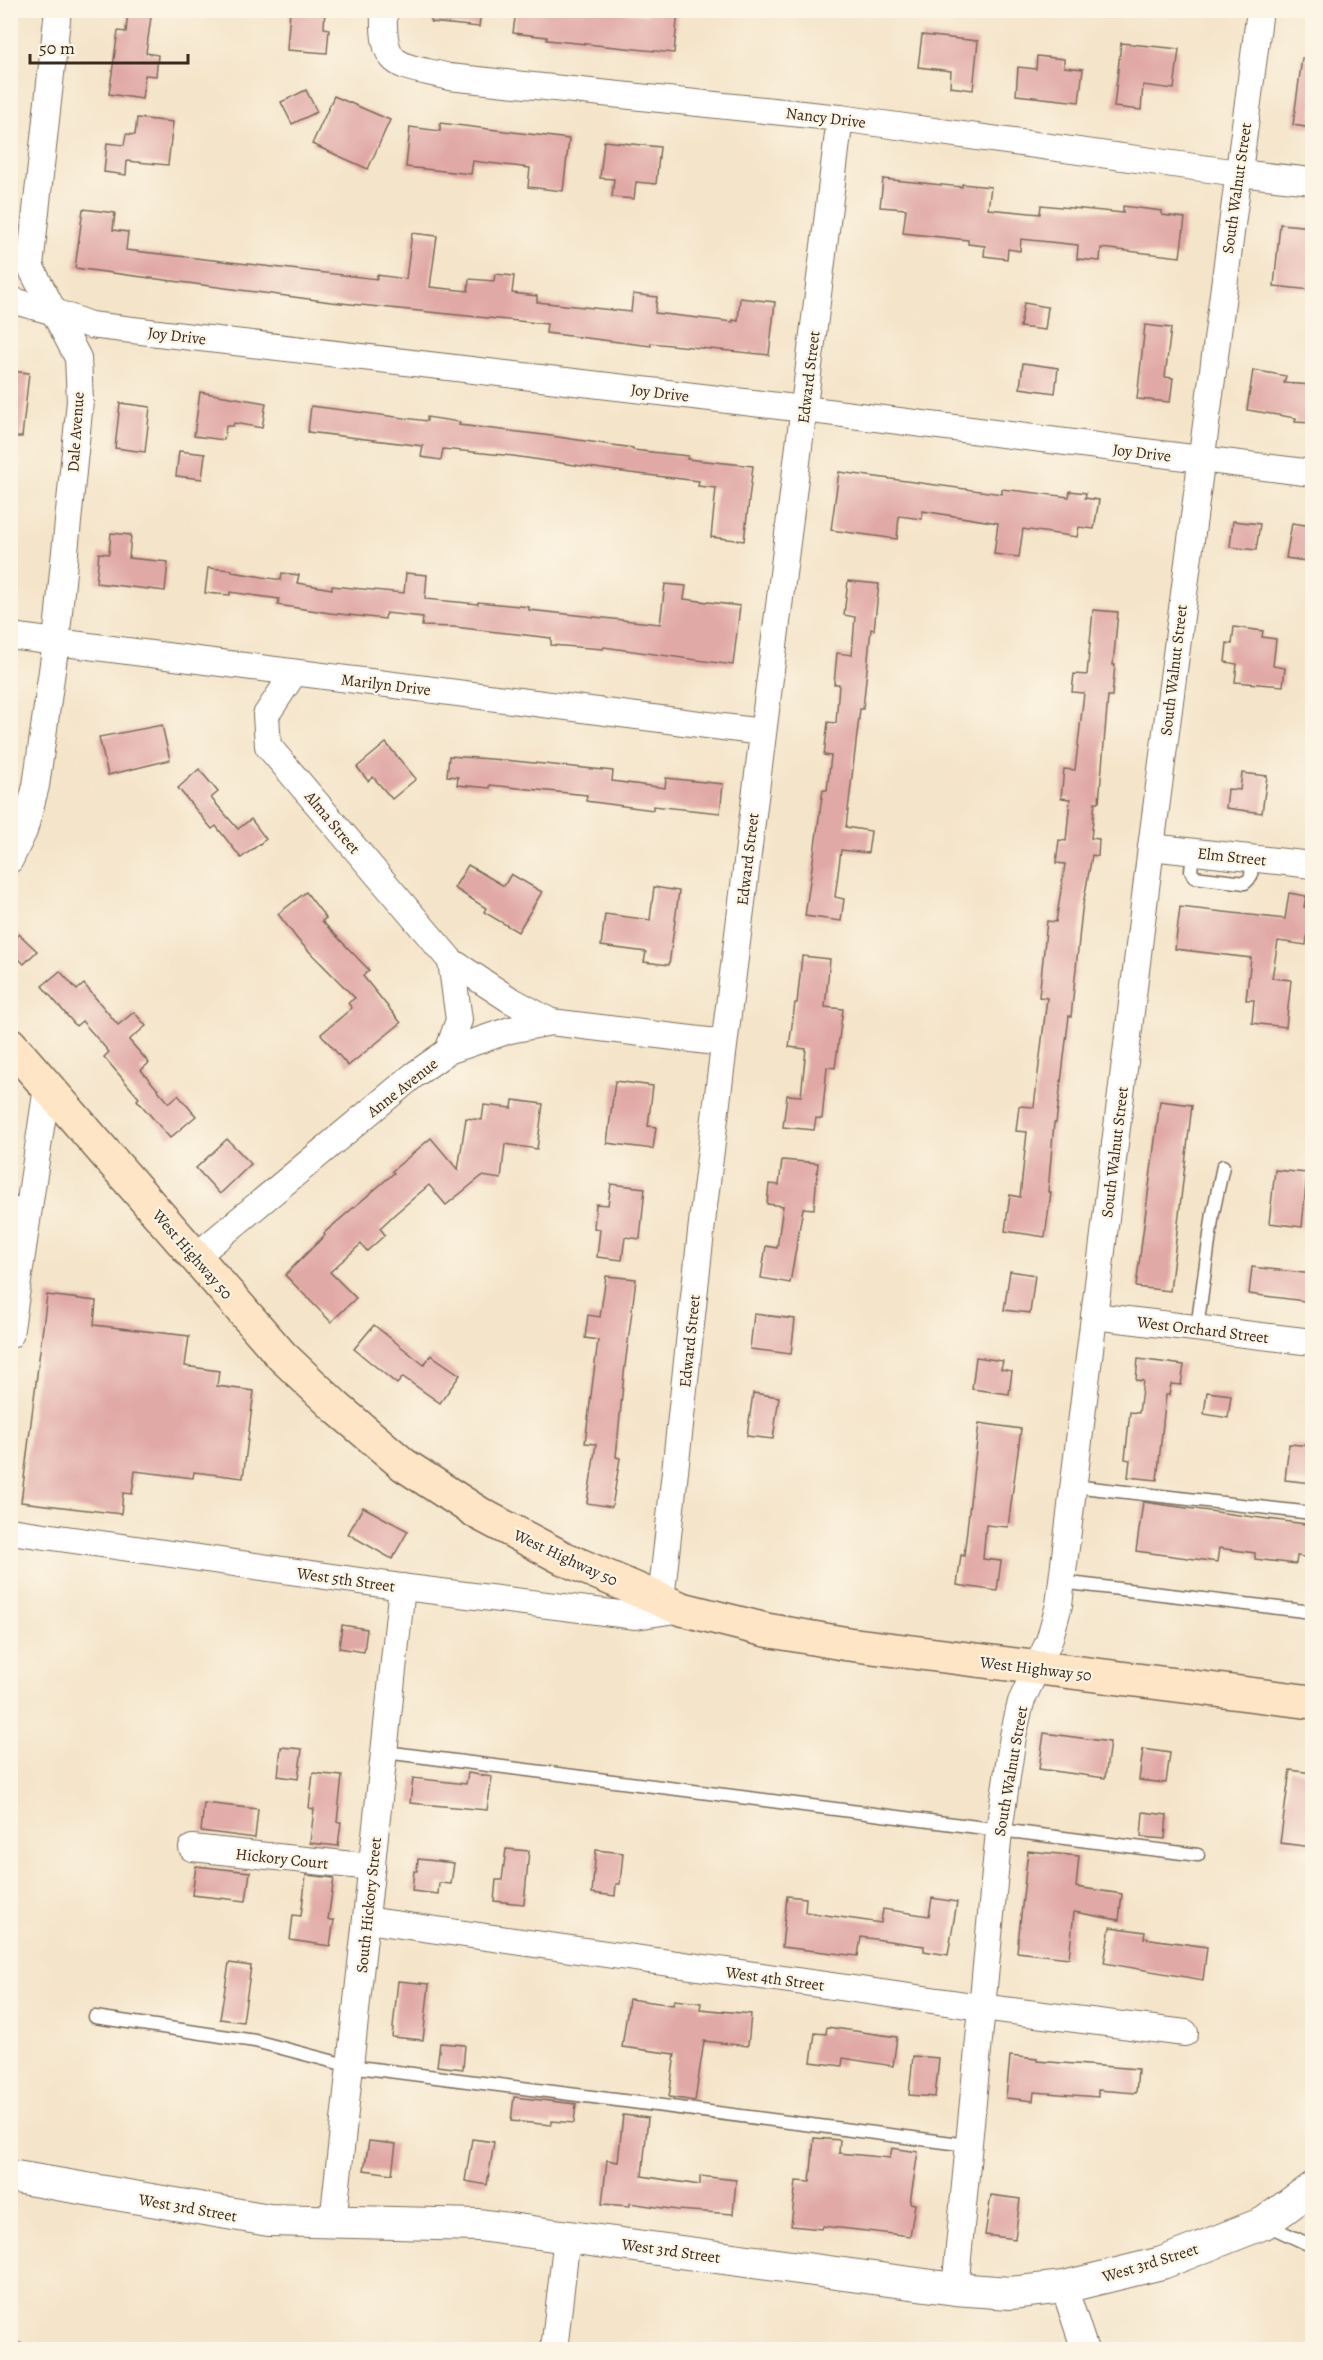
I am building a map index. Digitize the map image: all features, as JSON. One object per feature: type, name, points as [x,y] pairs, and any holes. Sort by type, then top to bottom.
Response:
[{"type":"main road","name":"West Highway 50","points":[[10,1044],[282,1356],[404,1466],[480,1514],[552,1553],[672,1605],[766,1630],[848,1644],[1312,1702]]},
{"type":"street","name":"Dale Avenue","points":[[10,860],[24,831],[36,786],[56,642],[80,401],[78,358],[30,266],[58,10]]},
{"type":"street","name":"Nancy Drive","points":[[384,10],[383,38],[389,55],[401,65],[449,77],[840,118],[1238,174],[1312,181]]},
{"type":"street","name":"South Walnut Street","points":[[955,2289],[999,1831],[1013,1736],[1021,1702],[1049,1641],[1059,1605],[1151,847],[1260,10]]},
{"type":"street","name":"Edward Street","points":[[672,1605],[701,1225],[840,118]]},
{"type":"street","name":"Joy Drive","points":[[10,300],[55,312],[90,325],[804,409],[1312,473]]},
{"type":"street","name":"Marilyn Drive","points":[[10,636],[762,732]]},
{"type":"street","name":"Alma Street","points":[[294,673],[266,715],[268,746],[451,961],[509,999],[551,1022]]},
{"type":"street","name":"Elm Street","points":[[1151,847],[1312,865]]},
{"type":"street","points":[[448,1052],[459,1020],[451,961]]},
{"type":"street","name":"Anne Avenue","points":[[195,1257],[414,1074],[448,1052],[510,1030],[551,1022],[724,1043]]},
{"type":"street","points":[[10,1335],[47,1087]]},
{"type":"street","name":"West Orchard Street","points":[[1094,1316],[1312,1342]]},
{"type":"street","name":"West 5th Street","points":[[10,1531],[402,1587],[636,1616],[672,1605]]},
{"type":"street","name":"South Hickory Street","points":[[333,2222],[402,1587]]},
{"type":"street","name":"Hickory Court","points":[[192,1848],[372,1867]]},
{"type":"street","name":"West 4th Street","points":[[366,1920],[981,2007],[1185,2033]]},
{"type":"street","name":"West 3rd Street","points":[[10,2176],[269,2220],[479,2225],[955,2289],[1010,2293],[1064,2287],[1162,2263],[1264,2223],[1312,2188]]},
{"type":"street","points":[[554,2349],[567,2236]]},
{"type":"street","points":[[1064,2287],[1085,2349]]},
{"type":"lane","points":[[1197,1328],[1213,1213],[1223,1166]]},
{"type":"lane","points":[[10,1199],[27,1220]]},
{"type":"lane","points":[[1073,1486],[1312,1514]]},
{"type":"lane","points":[[1061,1582],[1312,1612]]},
{"type":"lane","points":[[385,1752],[1198,1855]]},
{"type":"lane","points":[[95,2017],[255,2041],[350,2066],[968,2145]]},
{"type":"lane","points":[[1264,2223],[1312,2246]]},
{"type":"lane","points":[[10,2348],[20,2349]]},
{"type":"building","points":[[128,10],[152,10],[146,53],[158,55],[156,76],[145,75],[142,99],[109,94],[118,31],[126,32]]},
{"type":"building","points":[[290,10],[325,10],[324,28],[329,29],[327,53],[287,50]]},
{"type":"building","points":[[432,10],[481,10],[479,27],[431,22]]},
{"type":"building","points":[[516,10],[604,10],[647,15],[648,10],[678,10],[674,53],[547,40],[547,37],[513,33]]},
{"type":"building","points":[[922,35],[978,41],[973,90],[950,87],[951,71],[918,67]]},
{"type":"building","points":[[1121,43],[1179,49],[1174,89],[1143,85],[1141,110],[1114,107]]},
{"type":"building","points":[[1037,56],[1064,59],[1064,67],[1083,69],[1079,102],[1016,95],[1018,67],[1036,69]]},
{"type":"building","points":[[1302,58],[1312,58],[1312,128],[1293,125]]},
{"type":"building","points":[[306,90],[317,112],[292,124],[281,102]]},
{"type":"building","points":[[334,96],[390,120],[368,169],[312,144]]},
{"type":"building","points":[[137,118],[173,122],[168,165],[127,161],[126,175],[104,172],[107,143],[124,145],[126,134],[135,135]]},
{"type":"building","points":[[440,123],[569,139],[563,191],[528,187],[530,168],[473,161],[471,174],[406,167],[410,127],[440,131]]},
{"type":"building","points":[[604,141],[660,147],[656,184],[636,182],[634,199],[612,197],[614,179],[600,178]]},
{"type":"building","points":[[883,179],[962,187],[962,184],[991,187],[988,209],[1040,214],[1041,205],[1123,213],[1123,206],[1162,211],[1162,215],[1185,218],[1180,257],[1101,248],[1100,261],[1077,259],[1078,245],[1021,239],[1020,251],[1008,249],[1007,259],[984,256],[985,246],[968,244],[968,240],[903,233],[906,209],[880,207]]},
{"type":"building","points":[[83,209],[115,213],[113,230],[128,232],[126,250],[377,279],[377,275],[406,279],[412,233],[437,236],[430,287],[468,291],[469,279],[494,281],[495,274],[514,276],[512,293],[537,296],[537,302],[631,312],[633,294],[657,297],[655,313],[733,322],[733,320],[738,321],[740,298],[775,302],[769,355],[651,343],[651,346],[546,333],[547,324],[331,302],[75,268]]},
{"type":"building","points":[[1280,224],[1312,227],[1311,290],[1274,286]]},
{"type":"building","points":[[1024,303],[1048,307],[1045,330],[1020,327]]},
{"type":"building","points":[[1145,325],[1171,328],[1165,377],[1173,378],[1170,402],[1137,399]]},
{"type":"building","points":[[1023,363],[1058,368],[1055,393],[1020,388]]},
{"type":"building","points":[[1253,370],[1286,376],[1284,383],[1312,385],[1312,423],[1295,422],[1296,418],[1247,410]]},
{"type":"building","points":[[10,371],[29,373],[22,437],[10,437]]},
{"type":"building","points":[[200,392],[266,403],[262,428],[234,423],[233,426],[226,426],[224,440],[194,436]]},
{"type":"building","points":[[120,403],[150,407],[145,452],[115,448]]},
{"type":"building","points":[[311,406],[427,421],[427,417],[460,422],[459,425],[688,456],[687,459],[753,466],[744,541],[711,537],[716,488],[698,486],[699,481],[443,449],[441,460],[421,457],[423,446],[308,432]]},
{"type":"building","points":[[179,451],[205,454],[202,479],[176,476]]},
{"type":"building","points":[[839,472],[1002,494],[1002,489],[1069,497],[1070,491],[1086,493],[1085,498],[1099,500],[1094,529],[1079,527],[1077,537],[1023,529],[1019,557],[994,554],[998,523],[922,511],[922,519],[899,516],[897,539],[831,530]]},
{"type":"building","points":[[1233,521],[1260,524],[1256,550],[1230,547]]},
{"type":"building","points":[[1292,523],[1312,526],[1312,562],[1286,558]]},
{"type":"building","points":[[111,533],[131,535],[129,558],[168,562],[165,591],[96,583],[99,553],[109,554]]},
{"type":"building","points":[[208,568],[232,570],[232,572],[281,580],[282,573],[299,575],[297,583],[332,589],[332,586],[404,593],[406,573],[427,575],[425,599],[529,607],[529,610],[660,624],[665,584],[686,586],[684,599],[740,606],[733,665],[604,647],[603,649],[551,645],[551,638],[454,627],[422,626],[423,617],[386,613],[385,619],[330,613],[278,605],[279,599],[230,592],[230,595],[205,593]]},
{"type":"building","points":[[848,581],[879,584],[874,630],[871,629],[863,709],[860,709],[846,827],[871,831],[868,853],[841,850],[835,897],[844,899],[841,921],[805,916],[823,790],[827,790],[831,756],[824,755],[828,722],[836,723],[839,684],[834,684],[837,653],[852,655],[855,617],[844,615]]},
{"type":"building","points":[[1093,610],[1118,612],[1113,665],[1115,665],[1112,696],[1108,696],[1099,802],[1095,802],[1091,838],[1099,839],[1098,856],[1092,855],[1082,910],[1071,1017],[1069,1016],[1056,1123],[1054,1123],[1048,1192],[1051,1192],[1045,1237],[1005,1231],[1010,1195],[1020,1197],[1027,1132],[1016,1131],[1019,1106],[1034,1107],[1047,998],[1039,997],[1047,921],[1056,922],[1065,864],[1056,863],[1059,840],[1066,841],[1070,799],[1061,798],[1064,769],[1075,770],[1084,693],[1072,692],[1074,674],[1087,675]]},
{"type":"building","points":[[1234,627],[1263,631],[1262,637],[1276,639],[1273,666],[1285,668],[1283,686],[1235,682],[1237,664],[1225,662],[1227,643],[1232,644]]},
{"type":"building","points":[[162,725],[170,760],[108,775],[99,737]]},
{"type":"building","points":[[386,743],[416,779],[392,799],[373,777],[368,781],[357,767]]},
{"type":"building","points":[[449,756],[613,771],[612,781],[665,788],[666,778],[723,784],[720,813],[653,806],[653,810],[586,801],[587,795],[490,785],[490,788],[457,785],[458,777],[447,776]]},
{"type":"building","points":[[199,769],[218,792],[211,798],[238,829],[251,819],[266,839],[241,858],[216,826],[212,829],[178,788]]},
{"type":"building","points":[[1242,773],[1267,776],[1262,813],[1226,808],[1228,789],[1240,790]]},
{"type":"building","points":[[468,865],[504,886],[511,874],[542,892],[518,932],[484,912],[486,908],[454,888]]},
{"type":"building","points":[[654,887],[679,891],[669,965],[644,962],[646,952],[601,946],[605,914],[650,920]]},
{"type":"building","points":[[306,892],[326,918],[322,921],[369,970],[363,976],[401,1023],[348,1066],[321,1034],[352,1008],[348,1003],[355,998],[298,940],[278,914]]},
{"type":"building","points":[[1289,893],[1306,896],[1304,907],[1311,908],[1306,945],[1278,941],[1272,978],[1291,980],[1286,1027],[1252,1023],[1254,1000],[1246,1000],[1251,958],[1175,949],[1180,907],[1285,919]]},
{"type":"building","points":[[19,934],[37,951],[24,964],[10,950],[10,943]]},
{"type":"building","points":[[802,956],[830,959],[825,1007],[843,1009],[835,1068],[827,1067],[822,1119],[816,1118],[814,1130],[783,1127],[787,1095],[801,1096],[806,1049],[789,1047]]},
{"type":"building","points":[[60,971],[77,990],[84,984],[118,1025],[134,1012],[146,1026],[129,1040],[149,1063],[141,1070],[169,1103],[178,1095],[196,1116],[170,1138],[104,1057],[109,1052],[82,1021],[76,1026],[42,986]]},
{"type":"building","points":[[615,1081],[653,1086],[648,1126],[656,1127],[653,1149],[607,1143]]},
{"type":"building","points":[[513,1100],[543,1104],[537,1149],[505,1144],[501,1179],[482,1176],[446,1205],[429,1185],[380,1228],[385,1235],[367,1251],[361,1244],[330,1272],[356,1298],[331,1322],[285,1275],[325,1235],[324,1233],[431,1138],[458,1170],[466,1118],[482,1120],[484,1105],[512,1108]]},
{"type":"building","points":[[1160,1101],[1192,1105],[1170,1291],[1136,1287]]},
{"type":"building","points":[[227,1139],[251,1164],[220,1194],[196,1168]]},
{"type":"building","points":[[782,1160],[818,1163],[814,1209],[803,1208],[790,1283],[761,1278],[766,1246],[777,1248],[783,1206],[767,1204],[769,1184],[779,1185]]},
{"type":"building","points":[[1275,1170],[1307,1173],[1302,1227],[1269,1223]]},
{"type":"building","points":[[611,1184],[645,1188],[640,1239],[625,1237],[622,1260],[597,1257],[600,1229],[594,1228],[596,1204],[608,1205]]},
{"type":"building","points":[[1252,1267],[1312,1274],[1312,1302],[1249,1294]]},
{"type":"building","points":[[1010,1271],[1035,1275],[1030,1313],[1004,1310]]},
{"type":"building","points":[[606,1276],[636,1279],[616,1457],[620,1458],[612,1507],[587,1503],[596,1444],[585,1443],[598,1340],[585,1338],[588,1315],[600,1317]]},
{"type":"building","points":[[47,1295],[96,1301],[94,1325],[189,1336],[185,1366],[219,1371],[217,1386],[254,1391],[243,1478],[194,1472],[193,1478],[135,1471],[132,1494],[123,1493],[121,1514],[21,1502]]},
{"type":"building","points":[[754,1314],[795,1319],[791,1354],[750,1349]]},
{"type":"building","points":[[374,1325],[424,1365],[431,1355],[460,1375],[440,1403],[403,1377],[397,1384],[354,1349]]},
{"type":"building","points":[[976,1357],[1003,1361],[1001,1369],[1012,1371],[1009,1394],[972,1389]]},
{"type":"building","points":[[1138,1359],[1184,1365],[1181,1385],[1171,1384],[1169,1395],[1166,1395],[1157,1480],[1128,1477],[1130,1460],[1125,1459],[1130,1412],[1139,1413],[1143,1381],[1136,1380]]},
{"type":"building","points":[[1207,1392],[1231,1395],[1228,1418],[1204,1414]]},
{"type":"building","points":[[753,1393],[779,1397],[773,1439],[747,1436]]},
{"type":"building","points":[[979,1423],[1021,1429],[1008,1527],[986,1525],[983,1559],[1001,1561],[997,1591],[957,1585],[961,1555],[964,1556]]},
{"type":"building","points":[[1289,1444],[1312,1446],[1312,1483],[1285,1480]]},
{"type":"building","points":[[1143,1502],[1312,1525],[1312,1558],[1297,1556],[1296,1564],[1255,1559],[1255,1553],[1219,1548],[1217,1562],[1136,1551]]},
{"type":"building","points":[[363,1507],[408,1531],[392,1559],[348,1534]]},
{"type":"building","points":[[342,1625],[367,1629],[364,1652],[339,1648]]},
{"type":"building","points":[[1044,1733],[1110,1742],[1105,1778],[1039,1769]]},
{"type":"building","points":[[281,1747],[302,1749],[298,1779],[278,1776]]},
{"type":"building","points":[[1143,1749],[1170,1753],[1166,1783],[1139,1780]]},
{"type":"building","points":[[1290,1770],[1312,1773],[1312,1847],[1280,1843]]},
{"type":"building","points":[[313,1773],[342,1776],[337,1822],[341,1822],[338,1846],[310,1843],[314,1809],[309,1808]]},
{"type":"building","points":[[468,1773],[492,1777],[487,1810],[410,1803],[413,1778],[466,1784]]},
{"type":"building","points":[[204,1803],[258,1809],[255,1838],[201,1831]]},
{"type":"building","points":[[1143,1812],[1167,1815],[1165,1839],[1141,1837]]},
{"type":"building","points":[[506,1849],[529,1851],[524,1904],[494,1901],[496,1880],[502,1880]]},
{"type":"building","points":[[596,1850],[623,1853],[620,1884],[616,1884],[615,1896],[592,1893]]},
{"type":"building","points":[[1028,1851],[1079,1856],[1076,1887],[1122,1894],[1119,1920],[1074,1912],[1069,1958],[1017,1952]]},
{"type":"building","points":[[418,1859],[454,1863],[451,1884],[439,1883],[438,1894],[412,1891]]},
{"type":"building","points":[[196,1866],[250,1872],[246,1901],[192,1895]]},
{"type":"building","points":[[306,1875],[334,1878],[328,1920],[334,1920],[330,1946],[290,1940],[293,1915],[301,1916]]},
{"type":"building","points":[[787,1896],[806,1898],[805,1912],[881,1923],[883,1909],[929,1916],[932,1898],[957,1902],[948,1955],[924,1951],[924,1946],[861,1937],[858,1956],[782,1947]]},
{"type":"building","points":[[1110,1927],[1145,1932],[1144,1938],[1207,1947],[1203,1980],[1104,1963]]},
{"type":"building","points":[[229,1963],[251,1966],[243,2022],[220,2019]]},
{"type":"building","points":[[398,1981],[429,1984],[423,2040],[392,2037]]},
{"type":"building","points":[[629,1999],[673,2005],[674,2000],[701,2003],[700,2009],[751,2014],[748,2046],[704,2041],[695,2101],[669,2097],[675,2054],[622,2047]]},
{"type":"building","points":[[827,2027],[897,2037],[893,2066],[843,2058],[842,2066],[811,2062],[815,2033],[826,2034]]},
{"type":"building","points":[[440,2043],[465,2045],[463,2069],[437,2066]]},
{"type":"building","points":[[913,2056],[939,2058],[935,2097],[909,2095]]},
{"type":"building","points":[[1010,2056],[1037,2059],[1037,2061],[1138,2069],[1136,2093],[1098,2090],[1098,2097],[1034,2092],[1033,2101],[1006,2098]]},
{"type":"building","points":[[514,2097],[576,2104],[574,2123],[552,2121],[551,2125],[511,2121]]},
{"type":"building","points":[[623,2115],[648,2118],[642,2176],[700,2185],[700,2176],[736,2180],[733,2214],[677,2210],[630,2203],[630,2206],[602,2204],[607,2160],[618,2162]]},
{"type":"building","points":[[814,2138],[840,2140],[839,2153],[890,2158],[892,2148],[918,2152],[910,2203],[915,2204],[910,2236],[823,2226],[822,2229],[791,2226],[796,2181],[810,2182]]},
{"type":"building","points":[[472,2139],[494,2142],[487,2185],[465,2181]]},
{"type":"building","points":[[369,2141],[396,2144],[392,2174],[364,2170]]},
{"type":"building","points":[[991,2195],[1020,2199],[1015,2239],[985,2235]]}]
